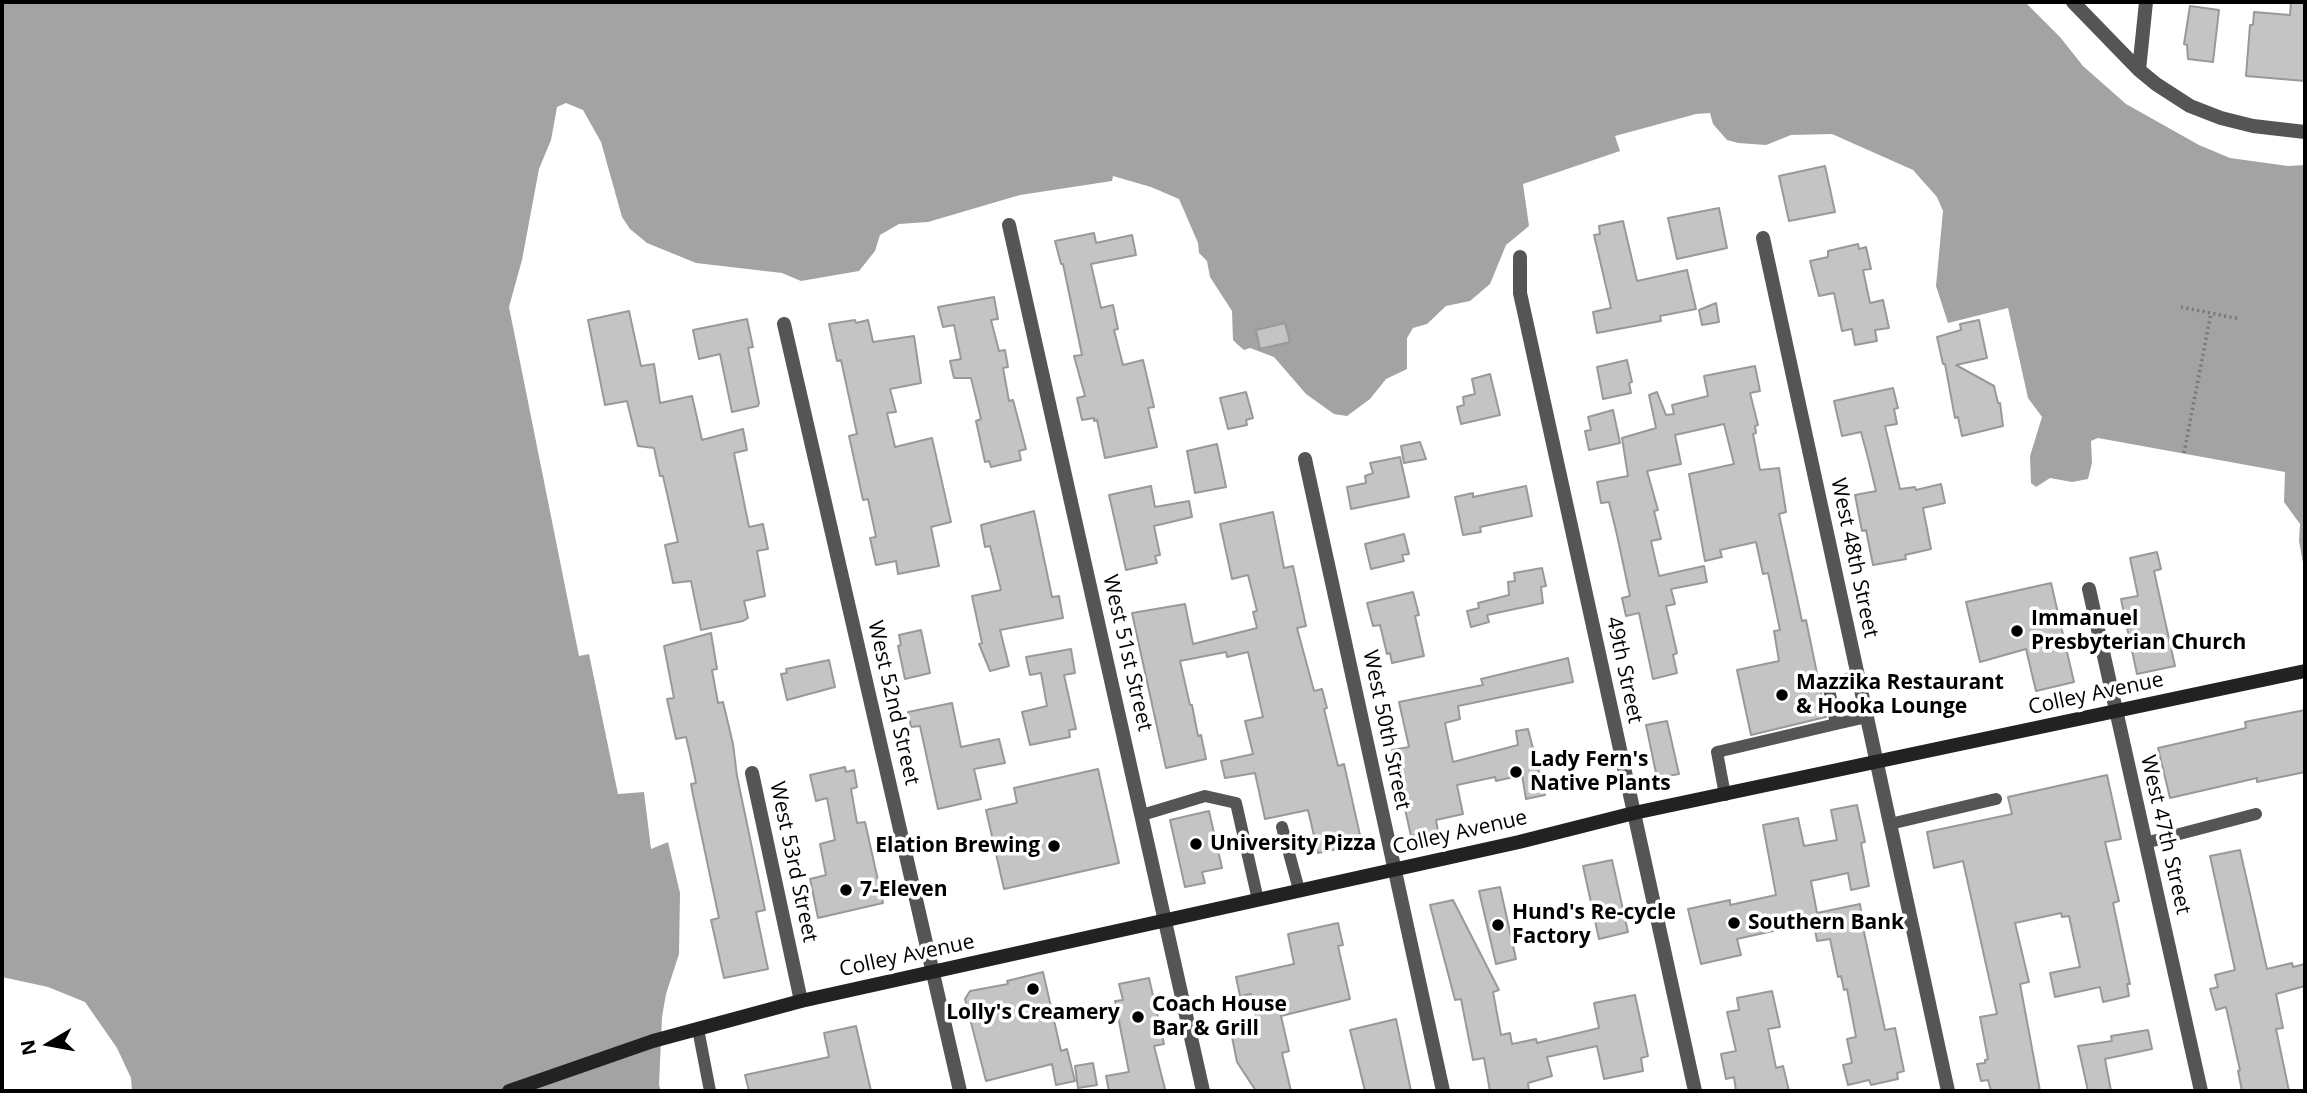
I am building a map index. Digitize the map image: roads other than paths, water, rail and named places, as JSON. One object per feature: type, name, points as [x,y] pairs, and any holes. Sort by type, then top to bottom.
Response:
[{"type":"main road","name":"Colley Avenue","points":[[509,1091],[653,1041],[802,1000],[1166,921],[1634,813],[2305,671]]},
{"type":"street","points":[[2073,2],[2139,70],[2190,106],[2253,127],[2305,132]]},
{"type":"street","points":[[2139,70],[2146,2]]},
{"type":"street","name":"West 51st Street","points":[[1009,225],[1203,1091]]},
{"type":"street","name":"West 48th Street","points":[[1763,238],[1948,1091]]},
{"type":"street","name":"49th Street","points":[[1520,257],[1520,293],[1695,1091]]},
{"type":"street","name":"West 52nd Street","points":[[784,324],[960,1091]]},
{"type":"street","name":"West 50th Street","points":[[1305,459],[1444,1091]]},
{"type":"street","name":"West 47th Street","points":[[2089,589],[2201,1091]]},
{"type":"street","name":"West 53rd Street","points":[[752,772],[802,1000]]},
{"type":"lane","points":[[1836,724],[1828,684],[1858,676]]},
{"type":"lane","points":[[1725,795],[1717,752],[1867,717]]},
{"type":"lane","points":[[1142,815],[1205,796],[1236,803],[1258,900]]},
{"type":"lane","points":[[1890,824],[1996,799]]},
{"type":"lane","points":[[2145,843],[2256,814]]},
{"type":"lane","points":[[1282,827],[1299,891]]},
{"type":"lane","points":[[698,1029],[710,1091]]},
{"type":"place","name":"Immanuel Presbyterian Church","points":[[2017,631]]},
{"type":"place","name":"Mazzika Restaurant & Hooka Lounge","points":[[1782,695]]},
{"type":"place","name":"Lady Fern's Native Plants","points":[[1516,772]]},
{"type":"place","name":"University Pizza","points":[[1196,844]]},
{"type":"place","name":"Elation Brewing","points":[[1054,846]]},
{"type":"place","name":"7-Eleven","points":[[846,890]]},
{"type":"place","name":"Southern Bank","points":[[1734,923]]},
{"type":"place","name":"Hund's Re-cycle Factory","points":[[1498,925]]},
{"type":"place","name":"Lolly's Creamery","points":[[1033,989]]},
{"type":"place","name":"Coach House Bar & Grill","points":[[1138,1017]]}]
